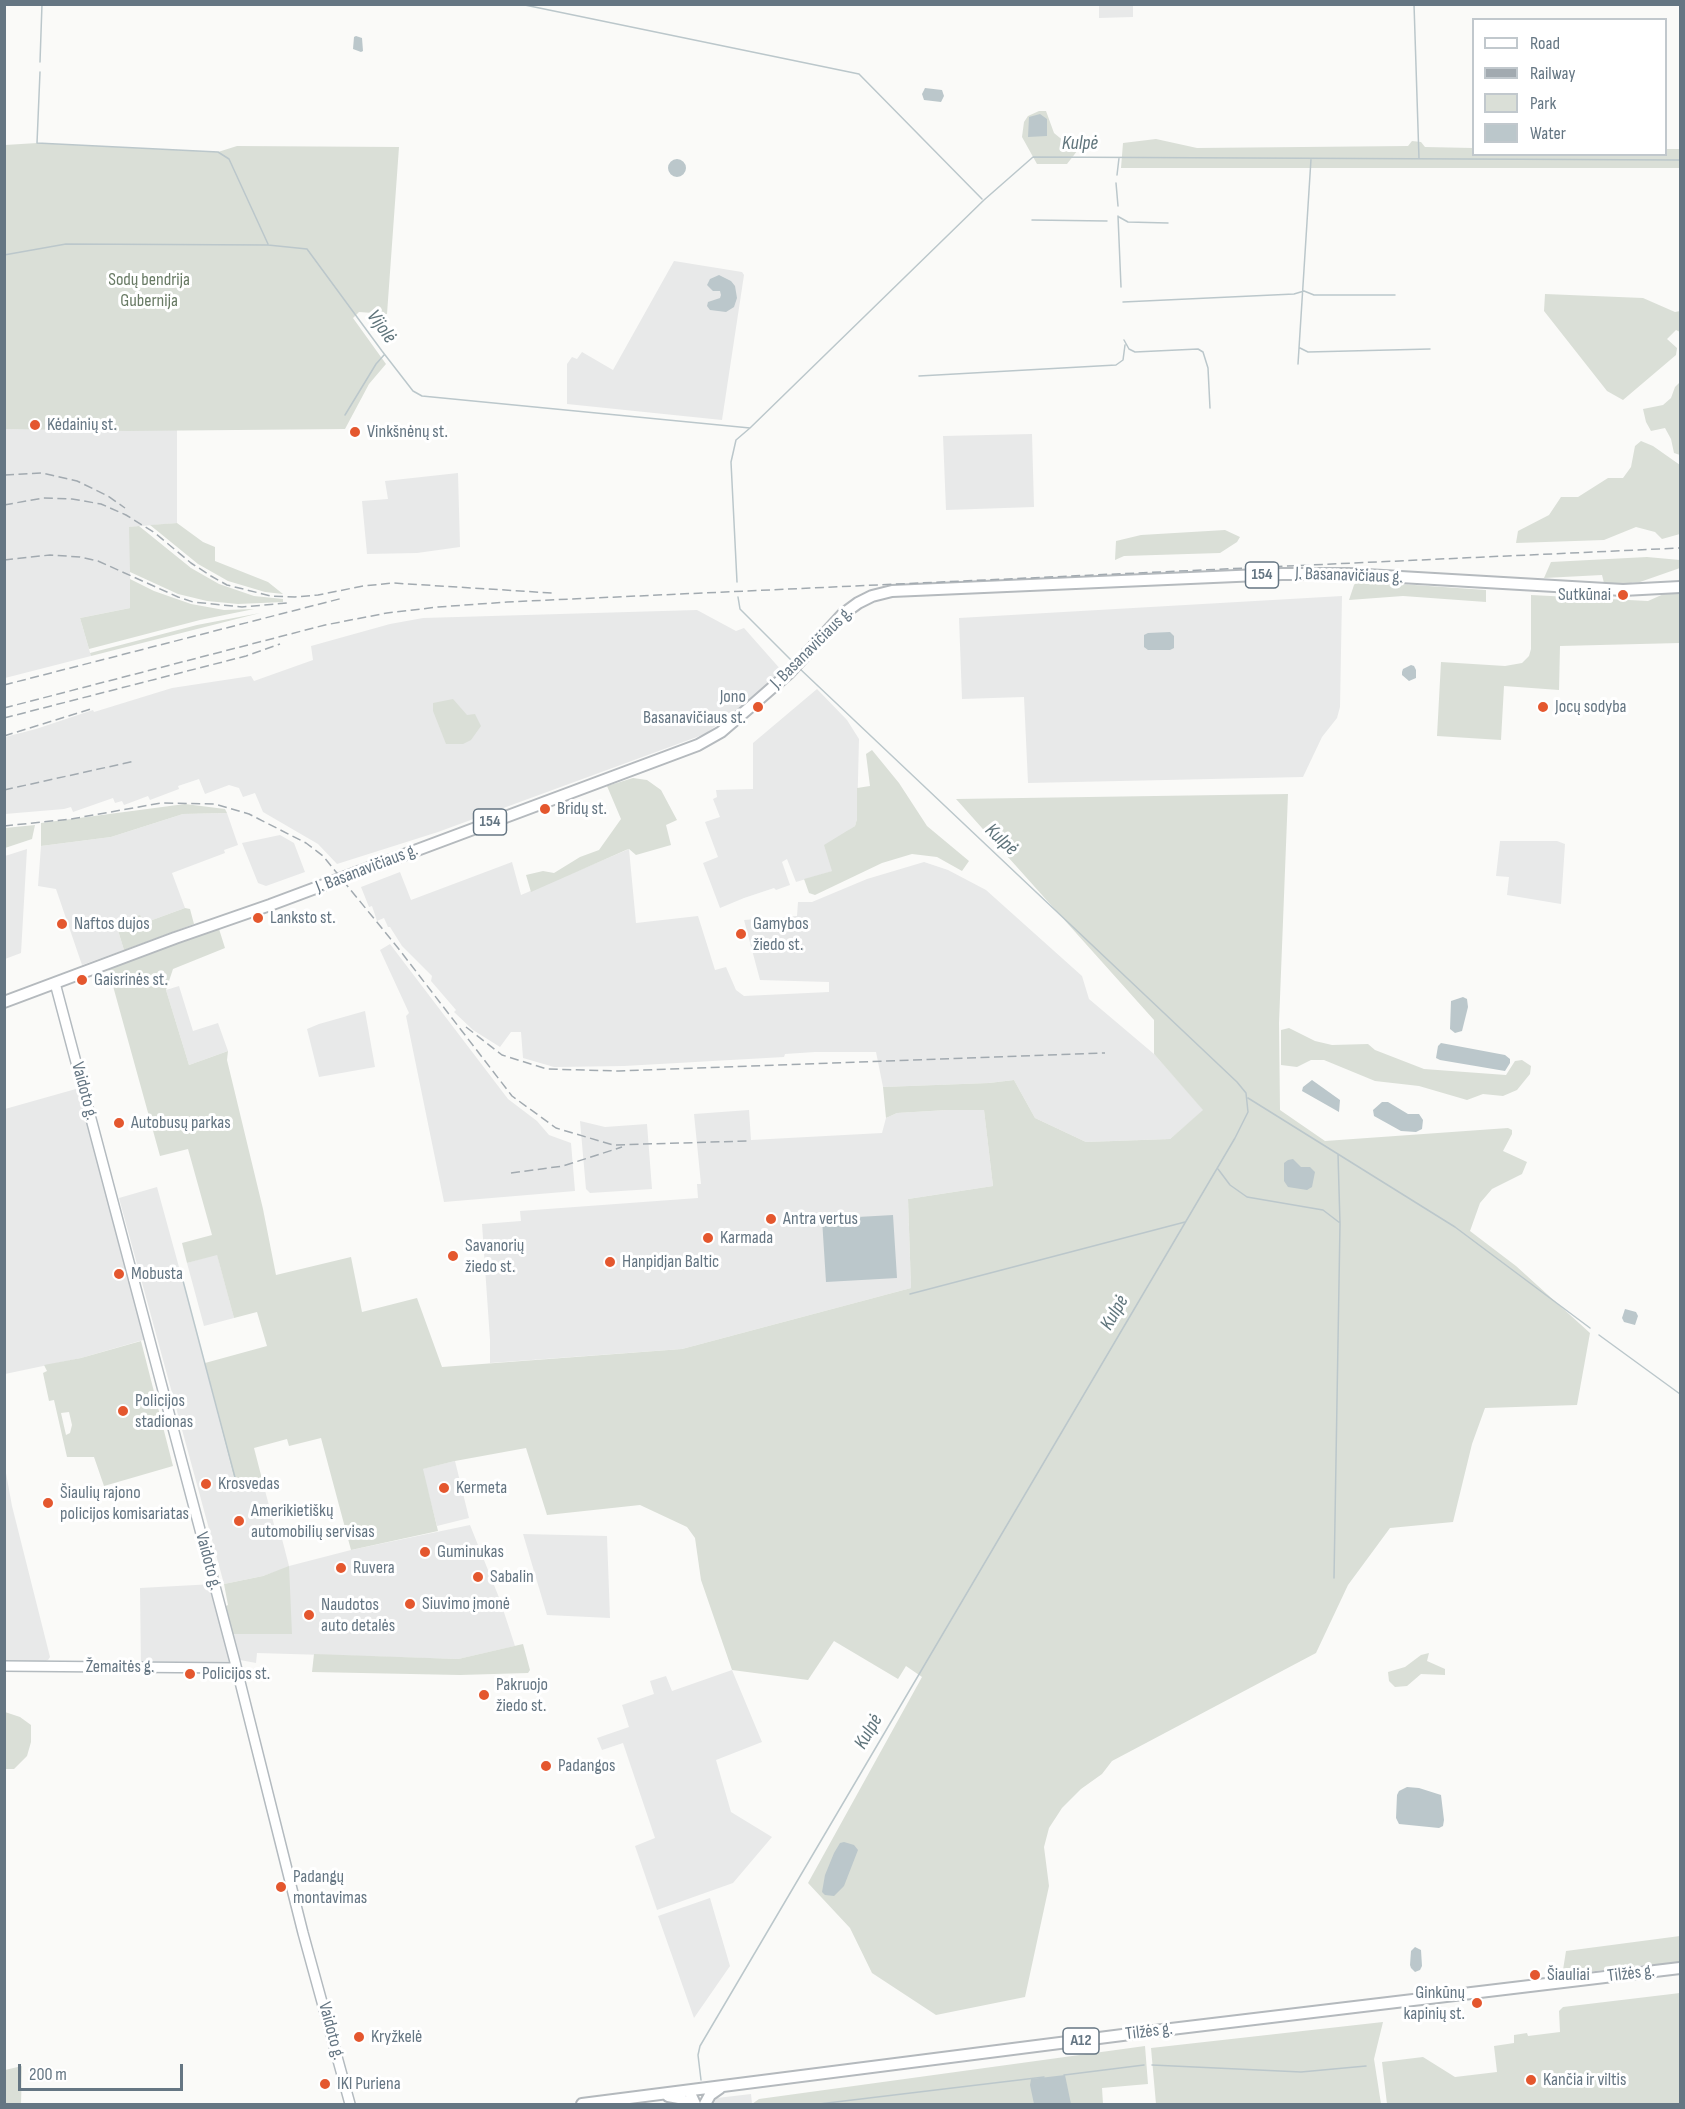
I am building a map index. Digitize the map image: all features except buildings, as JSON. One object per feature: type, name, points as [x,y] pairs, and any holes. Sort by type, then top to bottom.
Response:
[{"type":"main road","name":"J. Basanavičiaus g.","points":[[4,1002],[698,745],[721,732],[789,673],[843,614],[872,596],[892,591],[1282,574],[1349,574],[1623,590],[1680,587]]},
{"type":"main road","name":"Vaidoto g.","points":[[55,984],[350,2104]]},
{"type":"main road","name":"Žemaitės g.","points":[[4,1666],[236,1668]]},
{"type":"main road","name":"Tilžės g.","points":[[582,2104],[1146,2032],[1680,1968]]},
{"type":"main road","points":[[705,2104],[710,2095],[722,2087]]},
{"type":"main road","points":[[689,2091],[695,2104]]},
{"type":"main road","points":[[662,2095],[679,2098],[688,2104]]},
{"type":"shaded area","points":[[1099,5],[1133,5],[1133,17],[1099,18]]},
{"type":"shaded area","points":[[674,261],[742,272],[744,275],[722,420],[567,404],[567,364],[572,357],[577,359],[582,352],[613,370]]},
{"type":"shaded area","points":[[5,429],[177,430],[177,523],[130,527],[130,608],[80,618],[91,656],[5,678]]},
{"type":"shaded area","points":[[1032,434],[1034,507],[946,510],[943,436]]},
{"type":"shaded area","points":[[458,473],[460,547],[417,553],[367,554],[362,501],[388,499],[385,481]]},
{"type":"shaded area","points":[[1342,596],[1340,707],[1337,718],[1322,737],[1303,777],[1028,783],[1024,697],[962,699],[959,618]]},
{"type":"shaded area","points":[[697,610],[736,631],[744,628],[782,671],[705,734],[438,832],[337,864],[318,844],[263,812],[255,793],[243,797],[239,788],[229,785],[205,794],[199,779],[178,786],[179,789],[150,800],[148,796],[124,805],[122,801],[115,803],[113,798],[73,812],[71,807],[5,814],[5,737],[93,710],[94,712],[172,688],[251,676],[254,681],[313,660],[311,646],[390,624],[423,618]]},
{"type":"shaded area","points":[[817,689],[847,720],[859,739],[855,826],[849,830],[833,871],[796,882],[787,859],[782,862],[790,885],[776,890],[774,888],[720,908],[703,863],[718,857],[705,822],[720,817],[713,799],[717,797],[716,790],[753,789],[753,743]]},
{"type":"shaded area","points":[[227,813],[238,845],[224,850],[225,853],[172,873],[185,908],[144,923],[116,924],[124,950],[82,965],[56,889],[38,886],[41,846],[111,837],[183,814]]},
{"type":"shaded area","points":[[280,835],[294,843],[305,872],[266,886],[258,883],[242,843]]},
{"type":"shaded area","points":[[1500,841],[1557,841],[1565,844],[1561,904],[1507,895],[1509,877],[1496,876]]},
{"type":"shaded area","points":[[27,849],[21,953],[5,959],[5,856]]},
{"type":"shaded area","points":[[629,849],[636,923],[698,916],[715,970],[726,967],[736,990],[744,996],[829,992],[829,982],[760,980],[744,920],[797,916],[798,902],[812,902],[867,879],[924,862],[948,870],[986,890],[1082,976],[1089,999],[1154,1054],[1204,1110],[1170,1139],[1086,1142],[1035,1118],[1014,1080],[883,1087],[876,1052],[815,1052],[785,1054],[784,1057],[624,1066],[554,1067],[523,1058],[521,1032],[511,1032],[500,1047],[473,1030],[454,1012],[456,1010],[431,981],[432,976],[402,946],[384,918],[377,921],[372,906],[369,907],[361,887],[400,872],[411,900],[512,862],[521,895]]},
{"type":"shaded area","points":[[390,944],[508,1099],[537,1121],[549,1135],[571,1143],[575,1191],[444,1202],[406,1016],[409,1013],[380,950]]},
{"type":"shaded area","points":[[179,986],[193,1031],[218,1023],[228,1051],[189,1065],[166,990]]},
{"type":"shaded area","points":[[365,1011],[375,1067],[319,1077],[307,1029]]},
{"type":"shaded area","points":[[83,1087],[150,1338],[81,1358],[5,1374],[5,1109]]},
{"type":"shaded area","points":[[749,1110],[751,1140],[882,1133],[886,1118],[897,1113],[984,1110],[993,1186],[908,1199],[911,1288],[682,1349],[490,1363],[482,1224],[521,1221],[520,1211],[698,1198],[697,1184],[701,1184],[694,1114]]},
{"type":"shaded area","points":[[580,1121],[605,1127],[647,1124],[652,1189],[590,1193],[586,1189]]},
{"type":"shaded area","points":[[157,1187],[236,1486],[262,1479],[277,1536],[281,1535],[289,1566],[351,1550],[470,1525],[500,1600],[515,1646],[458,1659],[257,1653],[256,1663],[240,1660],[232,1634],[289,1567],[263,1576],[224,1584],[119,1198]]},
{"type":"shaded area","points":[[217,1254],[234,1318],[204,1326],[187,1263]]},
{"type":"shaded area","name":"Kermeta","points":[[455,1461],[469,1518],[437,1526],[422,1469]]},
{"type":"shaded area","points":[[4,1462],[12,1506],[50,1657],[44,1662],[5,1662]]},
{"type":"shaded area","points":[[523,1534],[607,1536],[610,1618],[547,1615]]},
{"type":"shaded area","points":[[214,1584],[236,1668],[141,1667],[140,1588]]},
{"type":"shaded area","points":[[732,1670],[762,1742],[716,1760],[731,1812],[772,1837],[733,1883],[657,1910],[635,1846],[655,1838],[623,1743],[602,1750],[597,1738],[629,1727],[622,1705],[654,1694],[650,1681],[666,1676],[672,1691]]},
{"type":"shaded area","points":[[710,1898],[730,1966],[694,2018],[658,1916]]},
{"type":"shaded area","points":[[751,2094],[752,2104],[712,2104],[717,2098]]},
{"type":"green space","points":[[1039,111],[1046,111],[1054,133],[1071,147],[1081,146],[1067,164],[1037,164],[1022,137],[1024,122],[1028,116]]},
{"type":"green space","points":[[1156,139],[1197,148],[1408,146],[1412,141],[1421,142],[1425,147],[1472,148],[1472,156],[1667,156],[1667,149],[1680,149],[1680,168],[1121,168],[1123,143]]},
{"type":"green space","name":"Sodų bendrija Gubernija","points":[[37,143],[218,152],[237,146],[399,147],[387,314],[359,312],[353,318],[386,364],[369,384],[345,429],[128,431],[5,429],[5,145]]},
{"type":"green space","points":[[1545,294],[1643,298],[1675,312],[1680,311],[1680,332],[1676,330],[1667,339],[1677,348],[1676,355],[1623,400],[1607,391],[1544,311]]},
{"type":"green space","points":[[1680,382],[1680,455],[1674,453],[1671,439],[1665,428],[1651,431],[1643,409],[1663,405],[1671,398],[1675,387]]},
{"type":"green space","points":[[1641,441],[1653,446],[1680,465],[1680,534],[1662,539],[1655,532],[1636,527],[1604,540],[1516,543],[1518,531],[1549,515],[1561,497],[1578,497],[1608,478],[1623,478],[1631,467],[1635,446]]},
{"type":"green space","points":[[177,523],[203,542],[215,547],[215,561],[268,582],[283,594],[265,592],[228,581],[198,564],[150,525]]},
{"type":"green space","points":[[139,526],[191,568],[219,584],[254,596],[283,599],[283,602],[238,604],[207,601],[178,594],[130,572],[129,527]]},
{"type":"green space","points":[[1225,530],[1240,537],[1237,542],[1220,553],[1124,556],[1115,560],[1116,541],[1141,535]]},
{"type":"green space","points":[[1647,557],[1680,560],[1680,568],[1640,582],[1621,584],[1604,583],[1602,575],[1544,578],[1551,562]]},
{"type":"green space","points":[[130,579],[154,591],[191,604],[224,610],[254,609],[200,620],[89,649],[80,618],[130,608]]},
{"type":"green space","points":[[1357,581],[1486,590],[1486,602],[1403,596],[1349,600]]},
{"type":"green space","points":[[1680,590],[1680,643],[1560,646],[1559,690],[1504,686],[1501,740],[1437,736],[1441,662],[1505,666],[1522,663],[1529,656],[1531,649],[1531,595],[1648,601]]},
{"type":"green space","points":[[260,613],[91,656],[90,653],[197,625]]},
{"type":"green space","points":[[453,699],[467,715],[475,714],[481,726],[471,740],[463,744],[446,744],[433,711],[433,703]]},
{"type":"green space","points":[[872,750],[899,783],[927,826],[969,861],[962,871],[937,857],[912,854],[882,863],[815,895],[809,893],[804,879],[832,871],[824,845],[855,826],[857,788],[870,786],[866,754]]},
{"type":"green space","points":[[633,778],[647,780],[661,790],[677,820],[666,825],[671,845],[636,855],[629,849],[626,850],[531,892],[526,875],[543,871],[554,873],[580,857],[599,850],[621,819],[607,786]]},
{"type":"green space","points":[[1288,794],[1279,1023],[1280,1110],[1325,1141],[1508,1128],[1512,1130],[1503,1151],[1527,1162],[1522,1174],[1492,1189],[1480,1203],[1470,1231],[1516,1266],[1590,1333],[1577,1405],[1485,1408],[1472,1444],[1453,1522],[1390,1528],[1348,1585],[1316,1653],[1112,1761],[1102,1774],[1081,1789],[1062,1808],[1049,1828],[1044,1847],[1049,1886],[1025,1997],[936,2015],[872,1973],[850,1928],[808,1883],[922,1677],[906,1666],[898,1679],[834,1641],[808,1680],[732,1670],[701,1580],[695,1538],[687,1527],[640,1505],[547,1515],[526,1448],[423,1469],[438,1531],[351,1550],[321,1438],[289,1446],[287,1439],[254,1448],[262,1479],[236,1486],[205,1363],[267,1346],[257,1312],[234,1318],[217,1255],[187,1263],[182,1243],[212,1235],[188,1149],[160,1156],[108,968],[219,929],[225,948],[173,969],[166,990],[189,1065],[228,1051],[227,1060],[263,1209],[276,1275],[351,1257],[362,1312],[417,1298],[442,1367],[682,1349],[911,1288],[908,1199],[993,1186],[984,1110],[897,1113],[886,1118],[883,1087],[1014,1080],[1035,1118],[1086,1142],[1170,1139],[1203,1110],[1154,1054],[1154,1020],[956,799]]},
{"type":"green space","points":[[185,804],[225,809],[227,813],[183,814],[111,837],[41,846],[41,823]]},
{"type":"green space","points":[[35,825],[32,839],[5,848],[5,828]]},
{"type":"green space","points":[[185,908],[190,909],[194,924],[124,950],[116,924],[140,915],[144,923]]},
{"type":"green space","points":[[1289,1028],[1315,1041],[1332,1045],[1368,1044],[1375,1050],[1424,1069],[1506,1075],[1515,1061],[1522,1060],[1531,1066],[1530,1074],[1517,1090],[1503,1096],[1483,1094],[1467,1100],[1419,1086],[1375,1081],[1324,1060],[1311,1060],[1297,1067],[1281,1065],[1281,1030]]},
{"type":"green space","points":[[141,1341],[173,1466],[104,1486],[94,1457],[67,1457],[54,1400],[49,1401],[43,1373],[47,1371],[44,1365],[81,1358]],"holes":[[[69,1412],[72,1425],[70,1433],[66,1435],[61,1413]]]},
{"type":"green space","points":[[289,1566],[292,1634],[232,1634],[224,1607],[228,1605],[224,1584],[263,1576]]},
{"type":"green space","points":[[523,1644],[530,1670],[528,1673],[460,1675],[312,1672],[314,1654],[458,1659]]},
{"type":"green space","points":[[1429,1653],[1427,1661],[1445,1669],[1445,1675],[1421,1674],[1407,1686],[1395,1687],[1389,1681],[1388,1672],[1405,1667],[1421,1655]]},
{"type":"green space","points":[[5,1712],[20,1717],[31,1725],[31,1742],[27,1756],[14,1769],[5,1769]]},
{"type":"green space","points":[[1680,1936],[1680,1963],[1611,1967],[1611,1969],[1571,1974],[1563,1970],[1566,1951]]},
{"type":"green space","points":[[1680,1993],[1680,2104],[1387,2104],[1382,2062],[1423,2057],[1455,2077],[1497,2072],[1494,2046],[1514,2043],[1514,2035],[1527,2033],[1528,2036],[1560,2032],[1559,2011],[1563,2007]]},
{"type":"green space","points":[[1383,2022],[1374,2059],[1381,2104],[1156,2104],[1151,2048]]},
{"type":"green space","points":[[1145,2046],[1148,2084],[1102,2088],[1103,2104],[752,2104],[759,2099]]},
{"type":"green space","points":[[22,2066],[21,2104],[5,2104],[5,2070]]},
{"type":"water","points":[[356,36],[362,38],[363,51],[361,52],[353,49]]},
{"type":"water","points":[[925,88],[942,90],[944,96],[941,102],[924,100],[922,94]]},
{"type":"water","points":[[1040,114],[1047,119],[1047,136],[1028,137],[1029,117]]},
{"type":"water","points":[[677,159],[685,164],[686,168],[681,176],[677,177],[669,172],[668,168],[673,160]]},
{"type":"water","points":[[719,275],[731,281],[735,286],[737,298],[734,307],[726,312],[710,310],[707,306],[708,302],[720,298],[720,291],[713,291],[707,285],[710,279]]},
{"type":"water","points":[[1170,632],[1174,636],[1174,648],[1148,650],[1144,647],[1144,635]]},
{"type":"water","points":[[1411,665],[1416,670],[1416,678],[1409,681],[1402,675],[1402,672]]},
{"type":"water","points":[[1463,997],[1467,999],[1468,1007],[1462,1031],[1455,1033],[1450,1029],[1451,1001]]},
{"type":"water","points":[[1441,1043],[1505,1055],[1510,1059],[1510,1063],[1505,1071],[1440,1060],[1436,1058],[1438,1046]]},
{"type":"water","points":[[1312,1080],[1340,1100],[1339,1112],[1302,1091],[1303,1087]]},
{"type":"water","points":[[1382,1102],[1388,1102],[1408,1114],[1419,1114],[1423,1120],[1422,1129],[1416,1132],[1401,1131],[1374,1116],[1373,1110]]},
{"type":"water","points":[[1293,1159],[1301,1167],[1310,1167],[1315,1172],[1312,1187],[1307,1190],[1288,1187],[1284,1181],[1284,1163]]},
{"type":"water","points":[[893,1215],[897,1278],[826,1282],[822,1219]]},
{"type":"water","points":[[1625,1309],[1636,1312],[1638,1316],[1635,1325],[1624,1322],[1622,1318]]},
{"type":"water","points":[[1407,1787],[1441,1795],[1443,1826],[1439,1828],[1399,1824],[1396,1818],[1397,1795],[1399,1791]]},
{"type":"water","points":[[840,1843],[854,1845],[858,1850],[844,1886],[834,1896],[825,1895],[822,1892],[825,1875],[834,1853]]},
{"type":"water","points":[[1415,1947],[1421,1950],[1422,1966],[1415,1972],[1410,1965],[1411,1951]]},
{"type":"water","points":[[1065,2075],[1071,2104],[1034,2104],[1031,2079]]},
{"type":"waterway","points":[[40,62],[42,4]]},
{"type":"waterway","points":[[520,4],[859,74],[982,199]]},
{"type":"waterway","points":[[1414,4],[1419,159]]},
{"type":"waterway","points":[[40,72],[37,143],[218,152],[229,159],[268,244]]},
{"type":"waterway","name":"Kulpė","points":[[737,582],[731,462],[736,440],[984,200],[1033,157],[1680,160]]},
{"type":"waterway","points":[[1117,175],[1119,158]]},
{"type":"waterway","points":[[1298,364],[1311,159]]},
{"type":"waterway","points":[[1116,183],[1118,206]]},
{"type":"waterway","points":[[1118,216],[1121,287]]},
{"type":"waterway","points":[[1119,217],[1128,222],[1168,223]]},
{"type":"waterway","points":[[1032,220],[1107,221]]},
{"type":"waterway","name":"Vijolė","points":[[4,255],[66,244],[268,245],[307,249],[413,391],[422,396],[750,428]]},
{"type":"waterway","points":[[1123,302],[1294,294],[1304,291],[1314,295],[1395,295]]},
{"type":"waterway","points":[[1124,340],[1129,349],[1135,352],[1198,349],[1203,352],[1208,368],[1210,408]]},
{"type":"waterway","points":[[919,376],[1116,365],[1123,360],[1125,345]]},
{"type":"waterway","points":[[1300,348],[1308,352],[1430,349]]},
{"type":"waterway","points":[[345,415],[376,364],[384,355]]},
{"type":"waterway","name":"Kulpė","points":[[738,597],[740,609],[791,660]]},
{"type":"waterway","name":"Kulpė","points":[[701,2080],[698,2055],[700,2046],[1235,1138],[1248,1112],[1246,1093],[1237,1082],[799,668]]},
{"type":"waterway","points":[[1248,1098],[1455,1227],[1590,1328]]},
{"type":"waterway","points":[[1334,1578],[1340,1224],[1338,1154]]},
{"type":"waterway","points":[[1218,1169],[1230,1185],[1247,1197],[1323,1210],[1340,1223]]},
{"type":"waterway","points":[[910,1294],[1185,1222]]},
{"type":"waterway","points":[[182,1277],[237,1485]]},
{"type":"waterway","points":[[1599,1335],[1680,1394]]},
{"type":"waterway","points":[[1064,2075],[1144,2065]]},
{"type":"waterway","points":[[1152,2065],[1301,2072],[1366,2066]]},
{"type":"waterway","points":[[819,2104],[1044,2077]]},
{"type":"railway","points":[[5,475],[42,473],[77,481],[108,496],[125,508]]},
{"type":"railway","points":[[4,505],[43,498],[72,499],[101,504],[126,515],[155,533],[191,563],[227,585],[271,596],[318,595],[393,583],[552,593]]},
{"type":"railway","points":[[4,708],[325,625],[387,613],[438,607],[1680,548]]},
{"type":"railway","points":[[4,560],[50,555],[80,557],[98,561],[193,602],[242,607],[287,603]]},
{"type":"railway","points":[[4,685],[343,598]]},
{"type":"railway","points":[[4,718],[246,656],[280,644]]},
{"type":"railway","points":[[4,736],[94,708]]},
{"type":"railway","points":[[4,790],[135,761]]},
{"type":"railway","points":[[4,826],[71,819],[161,803],[215,804],[249,814],[306,843],[323,856],[398,948],[512,1096],[556,1128],[613,1145],[747,1141]]},
{"type":"railway","points":[[466,1027],[502,1055],[547,1069],[619,1071],[1105,1053]]},
{"type":"railway","points":[[511,1173],[563,1166],[622,1147]]},
{"type":"place","name":"Kėdainių st.","points":[[35,425]]},
{"type":"place","name":"Vinkšnėnų st.","points":[[355,432]]},
{"type":"place","name":"Sutkūnai","points":[[1623,595]]},
{"type":"place","name":"Jono Basanavičiaus st.","points":[[758,707]]},
{"type":"place","name":"Jocų sodyba","points":[[1543,707]]},
{"type":"place","name":"Bridų st.","points":[[545,809]]},
{"type":"place","name":"Lanksto st.","points":[[258,918]]},
{"type":"place","name":"Naftos dujos","points":[[62,924]]},
{"type":"place","name":"Gamybos žiedo st.","points":[[741,934]]},
{"type":"place","name":"Gaisrinės st.","points":[[82,980]]},
{"type":"place","name":"Autobusų parkas","points":[[119,1123]]},
{"type":"place","name":"Antra vertus","points":[[771,1219]]},
{"type":"place","name":"Karmada","points":[[708,1238]]},
{"type":"place","name":"Savanorių žiedo st.","points":[[453,1256]]},
{"type":"place","name":"Hanpidjan Baltic","points":[[610,1262]]},
{"type":"place","name":"Mobusta","points":[[119,1274]]},
{"type":"place","name":"Policijos stadionas","points":[[123,1411]]},
{"type":"place","name":"Krosvedas","points":[[206,1484]]},
{"type":"place","name":"Kermeta","points":[[444,1488]]},
{"type":"place","name":"Šiaulių rajono policijos komisariatas","points":[[48,1503]]},
{"type":"place","name":"Amerikietiškų automobilių servisas","points":[[239,1521]]},
{"type":"place","name":"Guminukas","points":[[425,1552]]},
{"type":"place","name":"Ruvera","points":[[341,1568]]},
{"type":"place","name":"Sabalin","points":[[478,1577]]},
{"type":"place","name":"Siuvimo įmonė","points":[[410,1604]]},
{"type":"place","name":"Naudotos auto detalės","points":[[309,1615]]},
{"type":"place","name":"Policijos st.","points":[[190,1674]]},
{"type":"place","name":"Pakruojo žiedo st.","points":[[484,1695]]},
{"type":"place","name":"Padangos","points":[[546,1766]]},
{"type":"place","name":"Padangų montavimas","points":[[281,1887]]},
{"type":"place","name":"Šiauliai","points":[[1535,1975]]},
{"type":"place","name":"Ginkūnų kapinių st.","points":[[1477,2003]]},
{"type":"place","name":"Kryžkelė","points":[[359,2037]]},
{"type":"place","name":"Kančia ir viltis","points":[[1531,2080]]},
{"type":"place","name":"IKI Puriena","points":[[325,2084]]}]
